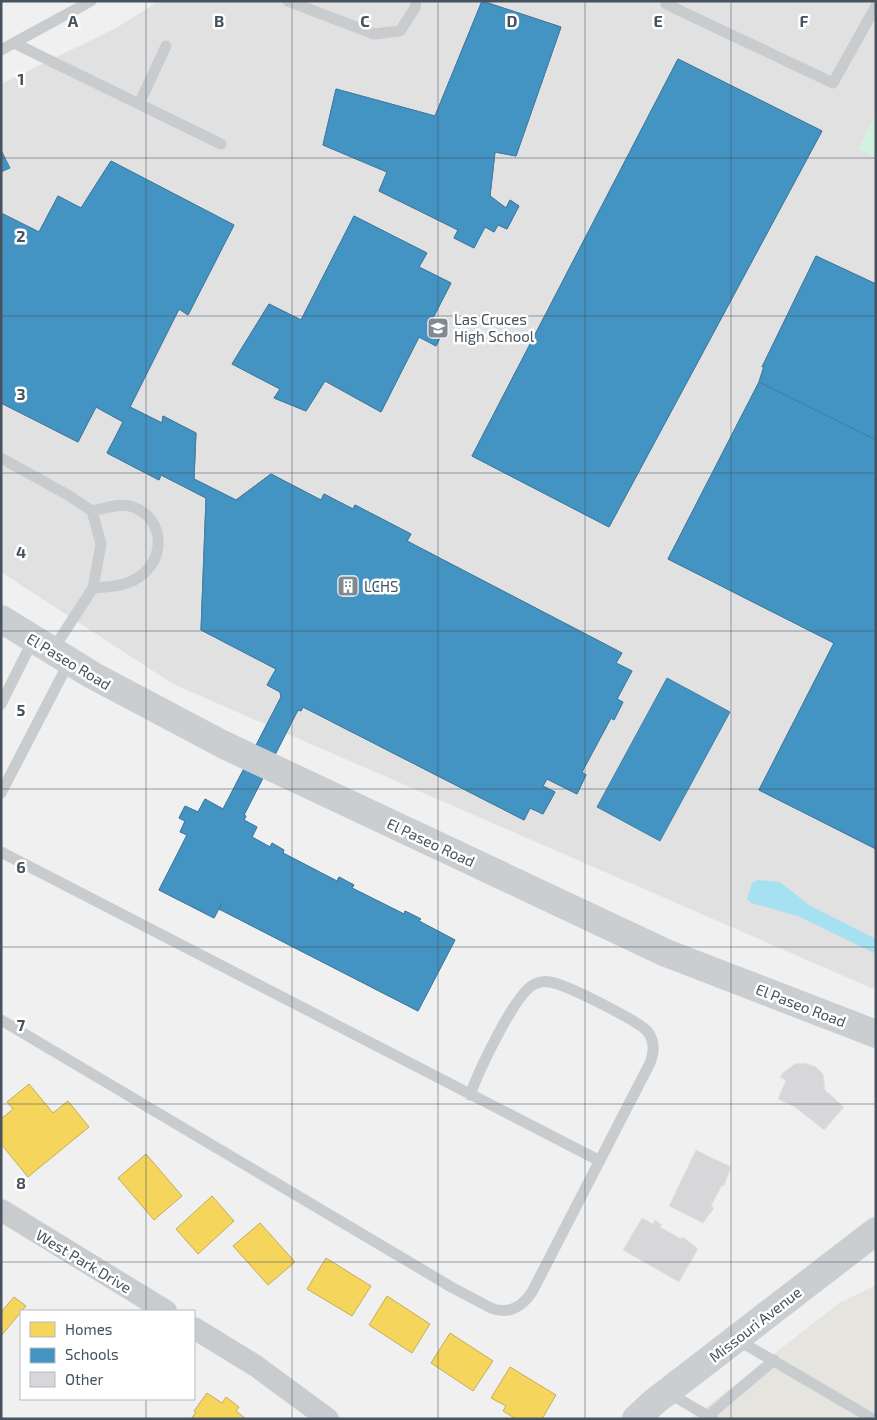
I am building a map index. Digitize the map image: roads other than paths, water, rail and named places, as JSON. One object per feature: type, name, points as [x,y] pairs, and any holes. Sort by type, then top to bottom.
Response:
[{"type":"main road","name":"El Paseo Road","points":[[1,619],[52,651],[192,729],[666,953],[876,1034]]},
{"type":"main road","name":"Missouri Avenue","points":[[636,1419],[667,1392],[876,1231]]},
{"type":"street","name":"West Park Drive","points":[[1,1210],[164,1310]]},
{"type":"street","points":[[195,1329],[256,1366],[328,1419]]},
{"type":"lane","points":[[1,50],[91,1]]},
{"type":"lane","points":[[288,1],[374,34],[400,31],[415,8],[416,1]]},
{"type":"lane","points":[[667,1],[666,4],[833,83],[876,6],[868,1]]},
{"type":"lane","points":[[14,43],[221,144]]},
{"type":"lane","points":[[138,104],[166,46]]},
{"type":"lane","points":[[1,458],[68,495],[92,511],[101,544],[93,588],[52,651],[1,704]]},
{"type":"lane","points":[[92,511],[130,505],[150,517],[160,538],[157,557],[144,574],[118,586],[93,588]]},
{"type":"lane","points":[[1,793],[52,651]]},
{"type":"lane","points":[[1,852],[218,962],[470,1095],[600,1161]]},
{"type":"lane","points":[[1,1020],[141,1105],[329,1213],[453,1288],[497,1311],[511,1310],[518,1307],[532,1292],[652,1058],[652,1042],[649,1034],[638,1023],[558,984],[542,982],[534,984],[516,1002],[470,1095]]},
{"type":"lane","points":[[736,1339],[873,1419]]},
{"type":"lane","points":[[667,1392],[711,1418],[774,1360]]},
{"type":"water","points":[[758,880],[780,882],[809,905],[876,939],[876,954],[798,916],[751,903],[747,899],[752,883]]},
{"type":"place","name":"Las Cruces High School","points":[[438,328]]},
{"type":"place","name":"LCHS","points":[[348,586]]}]
